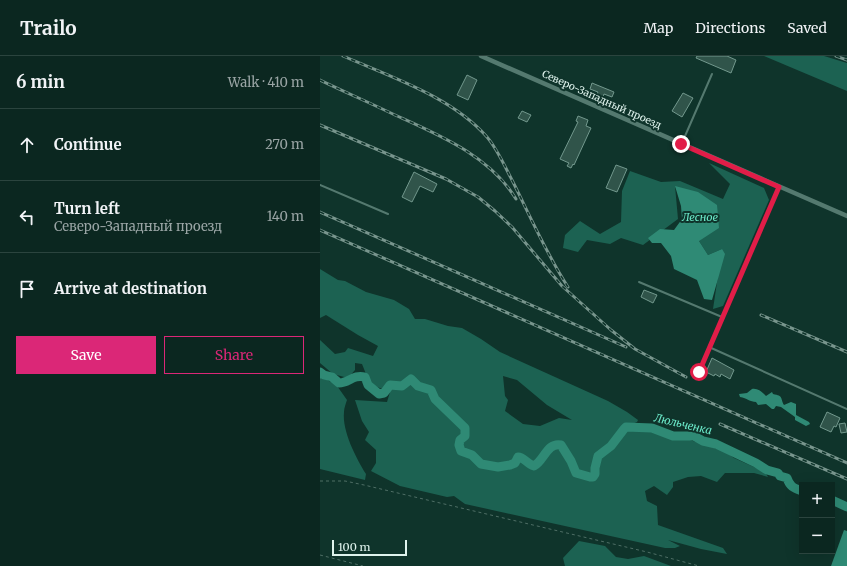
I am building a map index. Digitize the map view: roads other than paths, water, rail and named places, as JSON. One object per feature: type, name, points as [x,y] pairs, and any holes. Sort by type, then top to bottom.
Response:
[{"type":"street","name":"Северо-Западный проезд","points":[[481,56],[847,216]]},
{"type":"lane","points":[[681,144],[712,74]]},
{"type":"lane","points":[[320,185],[388,214]]},
{"type":"lane","points":[[699,372],[779,187]]},
{"type":"lane","points":[[639,282],[722,317]]},
{"type":"lane","points":[[709,347],[847,409]]},
{"type":"water","name":"Лесное","points":[[675,186],[698,192],[717,205],[719,228],[699,241],[708,255],[722,249],[725,254],[712,300],[704,299],[697,280],[674,269],[671,256],[661,243],[652,243],[648,238],[660,229],[674,230],[682,219],[681,206]]},
{"type":"water","points":[[752,389],[758,390],[766,396],[772,392],[781,398],[784,405],[791,402],[796,404],[796,415],[810,424],[806,426],[795,420],[795,417],[781,407],[776,406],[772,409],[766,404],[758,405],[756,402],[740,397],[739,394],[747,393]]},
{"type":"water","points":[[844,530],[847,531],[847,566],[831,566]]},
{"type":"waterway","name":"Люльченка","points":[[320,372],[324,375],[332,377],[339,383],[361,376],[365,377],[368,385],[379,394],[384,393],[390,385],[402,386],[411,379],[418,386],[431,390],[435,399],[465,428],[465,436],[460,440],[459,445],[461,451],[472,455],[481,464],[498,467],[510,465],[515,463],[518,457],[534,466],[552,446],[561,445],[571,461],[576,473],[593,477],[595,474],[598,456],[611,446],[626,427],[652,428],[673,436],[694,436],[703,441],[716,444],[756,463],[767,470],[778,473],[780,476],[787,478],[793,487],[799,490]]},
{"type":"waterway","name":"Люльченка","points":[[320,378],[324,375]]},
{"type":"waterway","name":"Люльченка","points":[[835,501],[847,507]]},
{"type":"railway","points":[[343,56],[400,80],[439,99],[473,123],[487,137],[495,147],[546,249],[568,287]]},
{"type":"railway","points":[[836,56],[847,60]]},
{"type":"railway","points":[[320,80],[446,139],[462,148],[492,171],[505,184],[516,199]]},
{"type":"railway","points":[[320,125],[446,179],[478,197],[512,227],[562,286],[611,330],[635,349],[686,377]]},
{"type":"railway","points":[[320,212],[626,347]]},
{"type":"railway","points":[[320,230],[847,463]]},
{"type":"railway","points":[[761,315],[847,352]]},
{"type":"railway","points":[[720,424],[847,479]]}]
